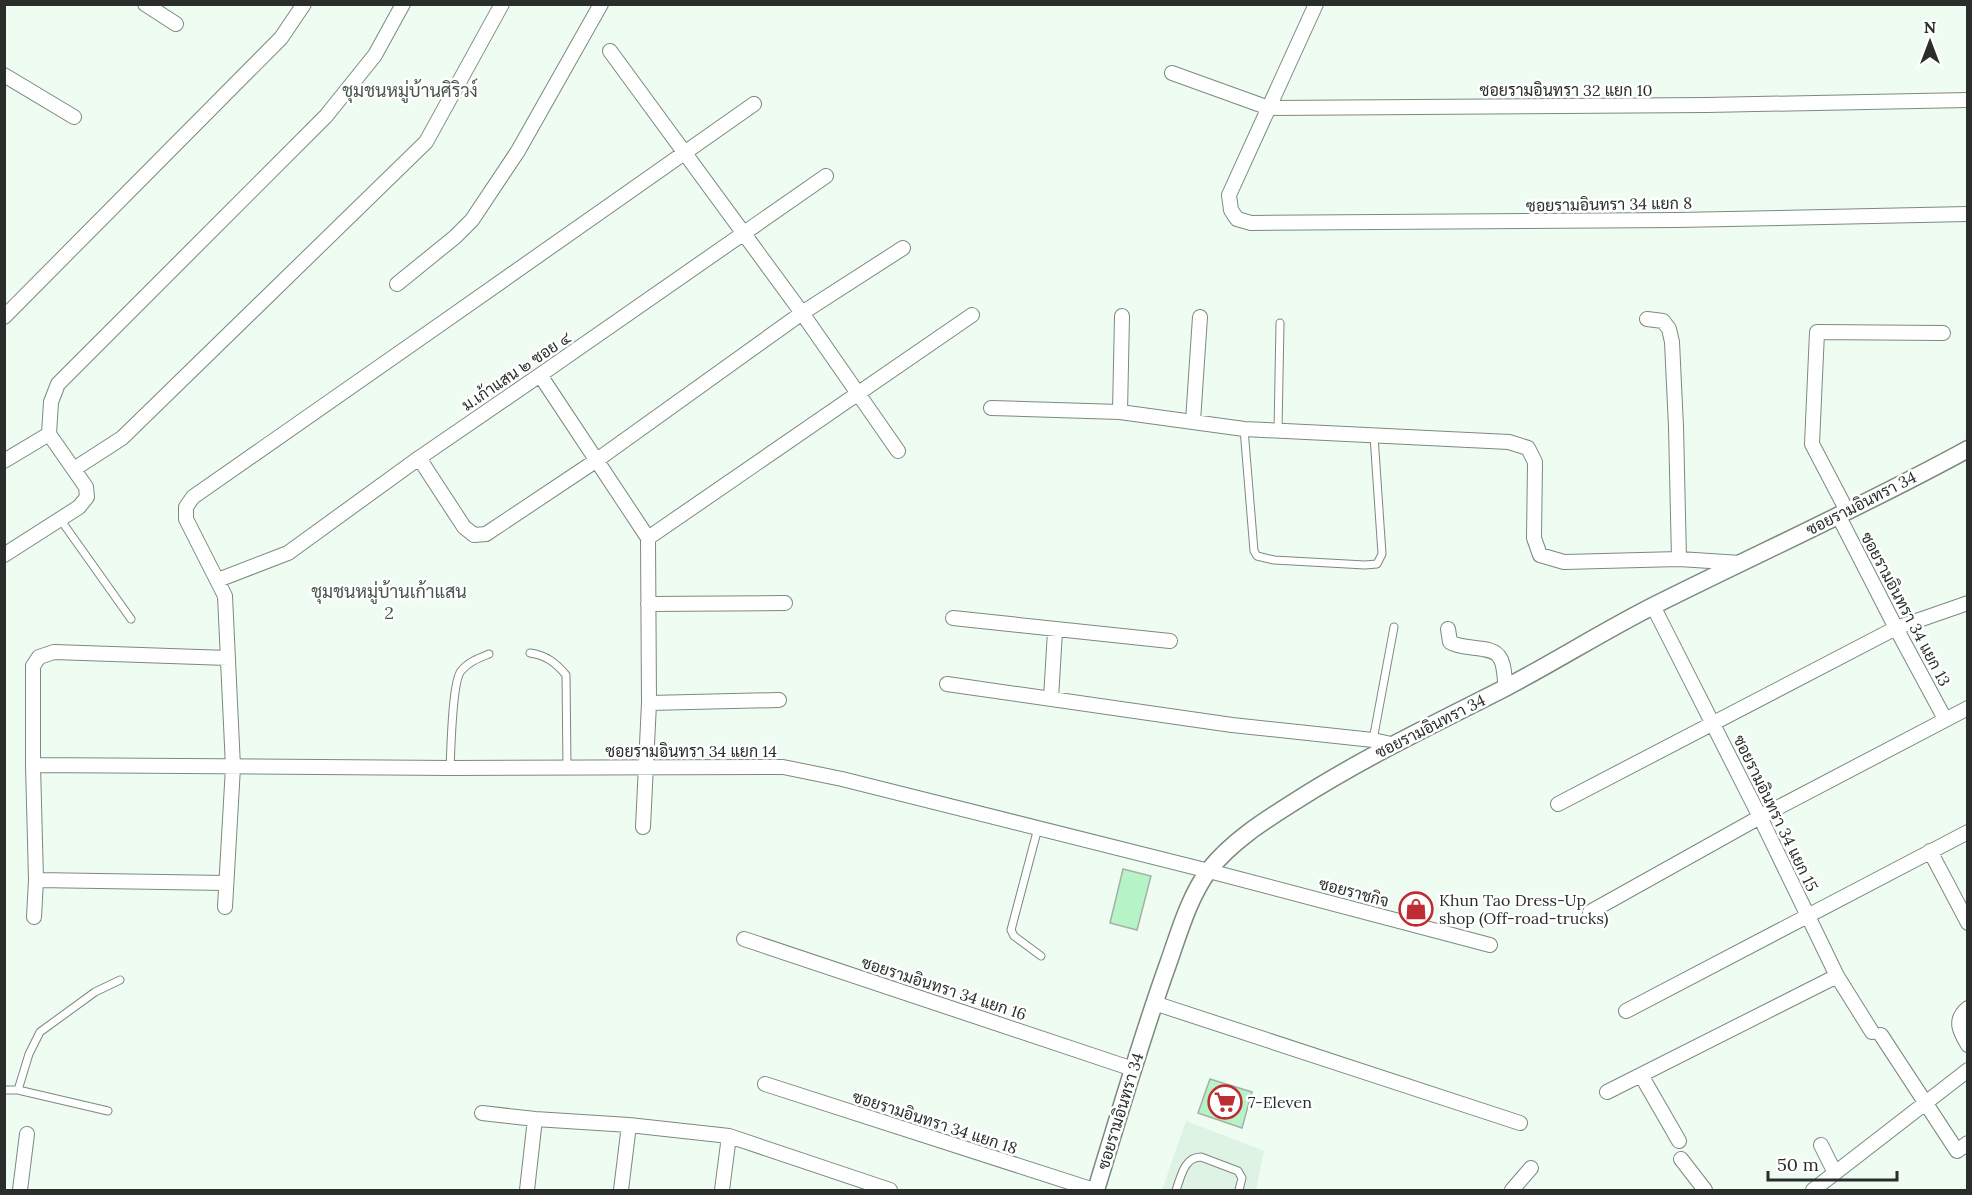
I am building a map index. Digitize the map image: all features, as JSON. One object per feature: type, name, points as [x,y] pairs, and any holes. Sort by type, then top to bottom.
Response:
[{"type":"street","points":[[145,4],[176,24]]},
{"type":"street","points":[[4,317],[281,38],[304,4]]},
{"type":"street","points":[[4,555],[79,507],[87,497],[86,487],[49,434],[51,402],[58,384],[326,117],[375,55],[403,4]]},
{"type":"street","points":[[74,469],[122,438],[426,142],[502,4]]},
{"type":"street","points":[[397,284],[455,237],[472,220],[518,151],[601,4]]},
{"type":"street","points":[[1269,108],[1316,4]]},
{"type":"street","points":[[610,51],[802,313],[898,451]]},
{"type":"street","name":"ซอยรามอินทรา 32 แยก 10","points":[[1172,73],[1269,108],[1707,105],[1968,100]]},
{"type":"street","points":[[4,75],[74,117]]},
{"type":"street","points":[[225,907],[233,767],[225,596],[186,519],[186,507],[193,496],[754,104]]},
{"type":"street","name":"ซอยรามอินทรา 34 แยก 8","points":[[1269,108],[1229,195],[1231,210],[1237,219],[1251,223],[1677,220],[1968,214]]},
{"type":"street","name":"ม.เก้าแสน ๒ ซอย ๔","points":[[218,580],[288,553],[419,458],[826,176]]},
{"type":"street","points":[[419,458],[464,527],[474,535],[486,534],[597,459],[802,313],[903,248]]},
{"type":"street","points":[[648,538],[972,315]]},
{"type":"street","points":[[1120,412],[1122,316]]},
{"type":"street","points":[[1193,421],[1200,317]]},
{"type":"street","points":[[1647,320],[1663,321],[1669,330],[1672,342],[1679,559]]},
{"type":"street","name":"ซอยรามอินทรา 34 แยก 13","points":[[1943,333],[1817,332],[1812,444],[1896,628],[1945,719]]},
{"type":"street","points":[[540,375],[648,538],[649,703],[643,827]]},
{"type":"street","points":[[992,408],[1120,412],[1244,429],[1509,442],[1528,448],[1535,462],[1534,538],[1540,555],[1564,562],[1679,559],[1741,563]]},
{"type":"street","points":[[4,461],[49,434]]},
{"type":"street","name":"ซอยรามอินทรา 34","points":[[1095,1191],[1154,1004],[1192,902],[1209,871],[1230,847],[1254,828],[1311,791],[1391,744],[1506,687],[1653,606],[1968,449]]},
{"type":"street","points":[[648,604],[785,603]]},
{"type":"street","points":[[1558,804],[1896,628],[1968,603]]},
{"type":"street","name":"ซอยรามอินทรา 34 แยก 15","points":[[1653,606],[1760,817],[1837,976],[1957,1151],[1968,1143]]},
{"type":"street","points":[[953,618],[1055,631],[1170,641]]},
{"type":"street","points":[[1448,629],[1450,642],[1458,647],[1494,652],[1501,658],[1506,687]]},
{"type":"street","points":[[1051,699],[1055,631]]},
{"type":"street","points":[[34,917],[36,880],[33,666],[39,657],[54,652],[228,658]]},
{"type":"street","points":[[947,684],[1232,725],[1373,740],[1391,744]]},
{"type":"street","points":[[649,703],[779,700]]},
{"type":"street","points":[[1590,912],[1760,817],[1968,708]]},
{"type":"street","name":"ซอยรามอินทรา 34 แยก 14","points":[[33,765],[450,768],[783,767],[842,779],[1209,871]]},
{"type":"street","points":[[1626,1011],[1968,831]]},
{"type":"street","points":[[1930,851],[1968,923]]},
{"type":"street","name":"ซอยราชกิจ","points":[[1209,871],[1490,945]]},
{"type":"street","points":[[36,880],[226,883]]},
{"type":"street","name":"ซอยรามอินทรา 34 แยก 16","points":[[744,939],[1133,1069]]},
{"type":"street","points":[[1607,1092],[1837,976]]},
{"type":"street","points":[[1154,1004],[1520,1123]]},
{"type":"street","points":[[1968,1008],[1960,1017],[1958,1026],[1968,1045]]},
{"type":"street","points":[[1813,1191],[1832,1181],[1968,1070]]},
{"type":"street","points":[[1641,1075],[1679,1141]]},
{"type":"street","name":"ซอยรามอินทรา 34 แยก 18","points":[[765,1084],[1095,1191]]},
{"type":"street","points":[[482,1113],[729,1136],[890,1191]]},
{"type":"street","points":[[527,1191],[535,1119]]},
{"type":"street","points":[[621,1191],[629,1125]]},
{"type":"street","points":[[20,1191],[27,1134]]},
{"type":"street","points":[[722,1191],[729,1136]]},
{"type":"street","points":[[1821,1145],[1832,1181]]},
{"type":"street","points":[[1681,1159],[1705,1191]]},
{"type":"street","points":[[1512,1191],[1531,1168]]},
{"type":"lane","points":[[1278,431],[1280,323]]},
{"type":"lane","points":[[1244,429],[1254,551],[1257,556],[1274,560],[1365,565],[1377,564],[1382,554],[1374,435]]},
{"type":"lane","points":[[60,519],[131,619]]},
{"type":"lane","points":[[1373,740],[1394,627]]},
{"type":"lane","points":[[530,653],[542,655],[566,675],[567,767]]},
{"type":"lane","points":[[450,768],[456,686],[460,672],[472,662],[489,654]]},
{"type":"lane","points":[[1038,828],[1011,930],[1014,936],[1041,956]]},
{"type":"lane","points":[[18,1090],[29,1054],[40,1032],[95,992],[120,980]]},
{"type":"lane","points":[[4,1090],[18,1090],[108,1111]]},
{"type":"lane","points":[[1176,1191],[1187,1162],[1195,1157],[1201,1157],[1238,1171],[1242,1178],[1239,1191]]},
{"type":"shaded area","points":[[1186,1121],[1264,1151],[1256,1190],[1162,1190]]},
{"type":"building","points":[[1123,869],[1151,876],[1137,930],[1110,923]]},
{"type":"building","name":"7-Eleven","points":[[1210,1079],[1252,1092],[1242,1128],[1198,1113]]},
{"type":"place","name":"Khun Tao Dress-Up shop (Off-road-trucks)","points":[[1416,909]]},
{"type":"place","name":"7-Eleven","points":[[1225,1102]]},
{"type":"district","name":"ชุมชนหมู่บ้านศิริวง์","points":[[410,91]]},
{"type":"district","name":"ชุมชนหมู่บ้านเก้าแสน 2","points":[[389,602]]}]
